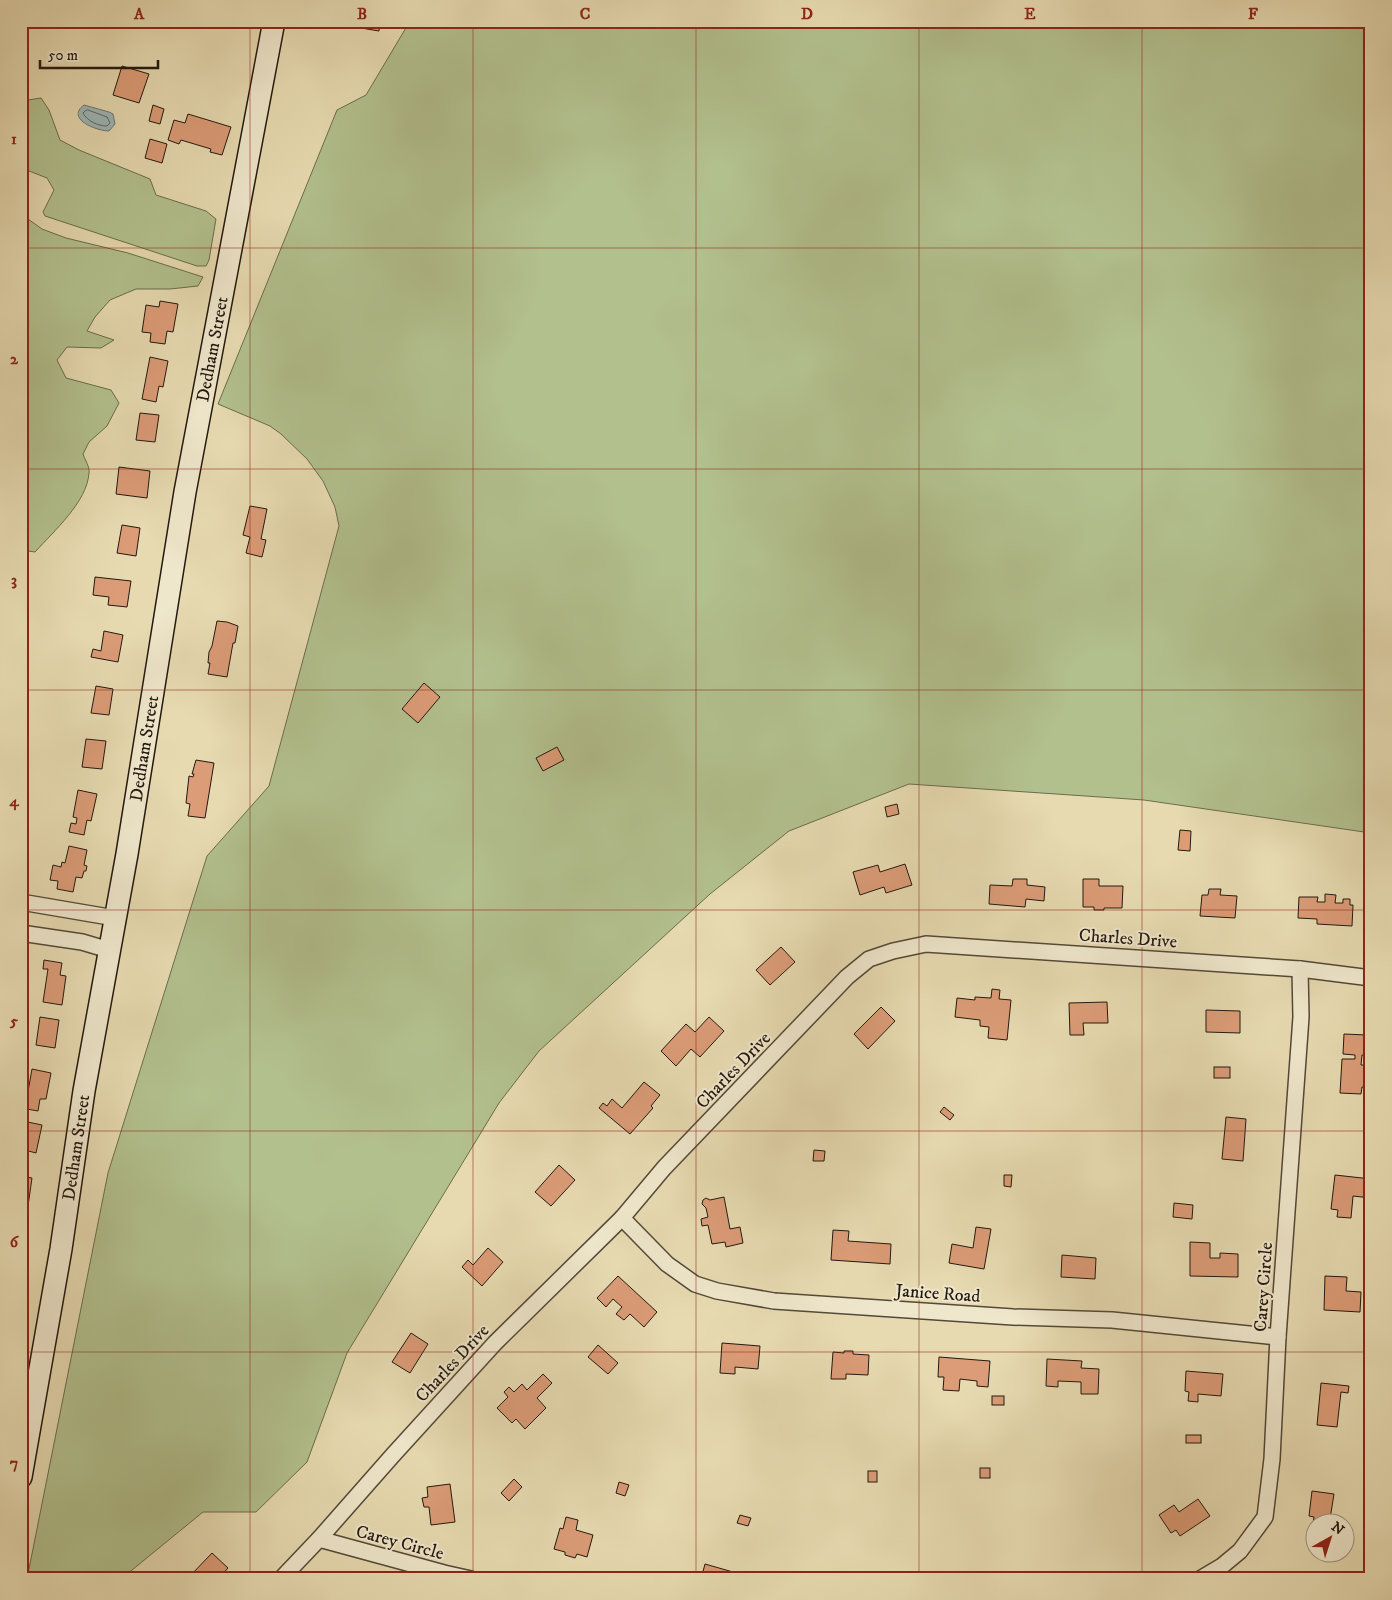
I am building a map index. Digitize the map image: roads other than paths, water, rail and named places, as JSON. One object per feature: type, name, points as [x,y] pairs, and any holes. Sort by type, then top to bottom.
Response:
[{"type":"main road","name":"Dedham Street","points":[[21,1477],[61,1249],[84,1091],[127,854],[185,492],[274,21]]},
{"type":"street","points":[[21,902],[115,918]]},
{"type":"street","points":[[21,933],[82,942],[109,950]]},
{"type":"street","name":"Charles Drive","points":[[281,1579],[496,1343],[622,1218],[671,1161],[847,977],[869,959],[893,951],[926,944],[1300,969],[1371,978]]},
{"type":"street","name":"Carey Circle","points":[[1200,1579],[1222,1566],[1240,1551],[1265,1517],[1272,1459],[1278,1337],[1301,1017],[1300,969]]},
{"type":"street","name":"Janice Road","points":[[622,1218],[667,1264],[696,1284],[717,1291],[774,1301],[1013,1317],[1112,1320],[1278,1337]]},
{"type":"street","name":"Carey Circle","points":[[319,1539],[471,1579]]},
{"type":"water","points":[[84,105],[113,114],[115,124],[109,131],[97,129],[85,123],[78,115],[79,110]]}]
